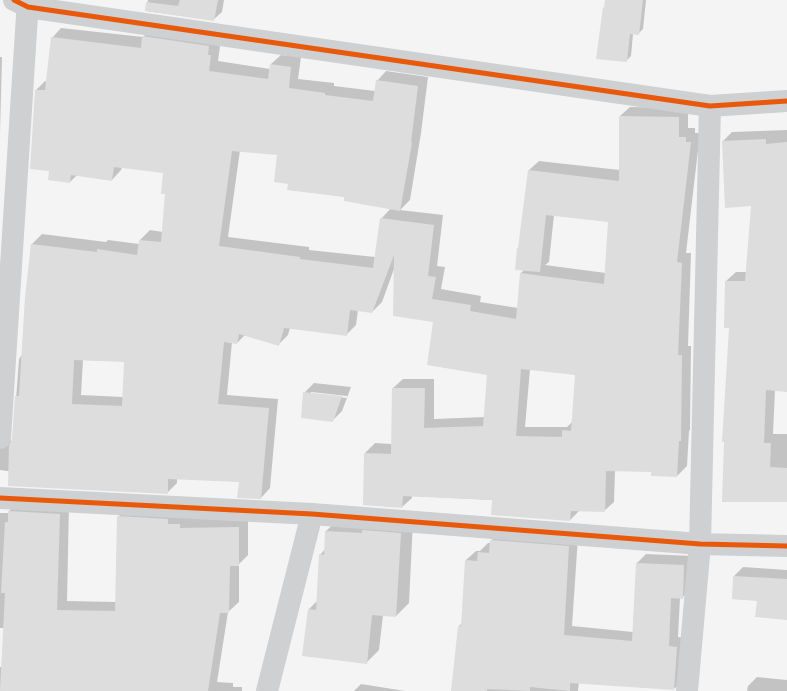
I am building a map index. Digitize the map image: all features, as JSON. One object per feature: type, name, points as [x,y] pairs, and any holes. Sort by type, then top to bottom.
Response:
[{"type":"street","points":[[0,438],[23,2],[710,106],[787,101]]},
{"type":"street","points":[[687,691],[700,544],[710,106]]},
{"type":"street","points":[[0,498],[312,514],[700,544],[787,546]]},
{"type":"street","points":[[267,691],[312,514]]},
{"type":"building","points":[[180,0],[218,0],[214,21],[145,11],[146,2],[178,6]]},
{"type":"building","points":[[605,0],[643,0],[639,35],[630,34],[627,62],[596,59]]},
{"type":"building","points":[[142,36],[209,46],[208,55],[211,55],[209,71],[268,79],[270,64],[291,67],[289,88],[325,93],[325,95],[373,101],[376,80],[418,86],[412,143],[400,211],[344,201],[344,197],[287,190],[288,184],[274,182],[277,155],[232,151],[219,246],[300,257],[300,259],[373,268],[380,218],[434,225],[428,276],[436,277],[432,299],[471,305],[470,311],[516,319],[520,273],[604,284],[608,222],[546,215],[540,272],[515,270],[528,170],[619,181],[619,116],[679,117],[679,137],[686,137],[686,142],[691,142],[677,262],[682,263],[678,355],[682,355],[681,441],[679,441],[677,477],[651,476],[651,472],[606,471],[605,512],[571,511],[570,521],[491,515],[492,500],[403,496],[402,508],[363,505],[364,453],[391,454],[392,388],[425,388],[424,428],[483,426],[487,375],[427,365],[433,322],[393,316],[394,255],[372,313],[350,310],[347,336],[284,328],[279,346],[239,334],[237,344],[224,342],[218,404],[269,408],[261,499],[237,498],[239,482],[168,479],[168,494],[8,486],[9,446],[12,439],[15,396],[19,396],[25,297],[31,244],[97,252],[97,249],[137,255],[139,240],[161,242],[165,194],[161,194],[163,173],[114,167],[112,181],[71,175],[70,183],[48,180],[49,171],[30,169],[35,90],[45,90],[51,37],[141,48]],"holes":[[[74,360],[124,362],[122,406],[72,404]],[[521,369],[575,375],[571,431],[562,430],[562,437],[516,436]]]},
{"type":"building","points":[[766,139],[766,144],[787,142],[787,392],[766,390],[764,443],[771,443],[770,467],[787,468],[787,502],[722,502],[724,442],[722,442],[729,328],[724,328],[725,281],[745,281],[751,206],[725,208],[722,141]]},
{"type":"building","points":[[303,392],[342,396],[333,422],[301,418]]},
{"type":"building","points":[[8,511],[60,514],[57,610],[115,611],[117,516],[168,519],[168,524],[180,524],[180,528],[239,527],[239,566],[230,566],[229,613],[220,613],[208,691],[0,691],[5,593],[1,593],[5,522],[8,522]]},
{"type":"building","points":[[362,530],[401,533],[396,617],[372,615],[367,664],[302,656],[308,609],[316,610],[319,554],[324,555],[325,531],[362,533]]},
{"type":"building","points":[[490,540],[569,546],[564,635],[632,641],[636,563],[684,565],[683,599],[671,598],[669,646],[677,647],[674,690],[570,683],[570,691],[530,687],[530,691],[487,689],[487,691],[451,691],[458,626],[461,626],[465,560],[477,561],[478,552],[489,553]]},
{"type":"building","points":[[733,576],[787,579],[787,620],[755,617],[757,601],[732,599]]},
{"type":"cycle path","points":[[14,0],[28,7],[710,106],[787,101]]},
{"type":"cycle path","points":[[0,498],[312,514],[700,544],[787,546]]}]
